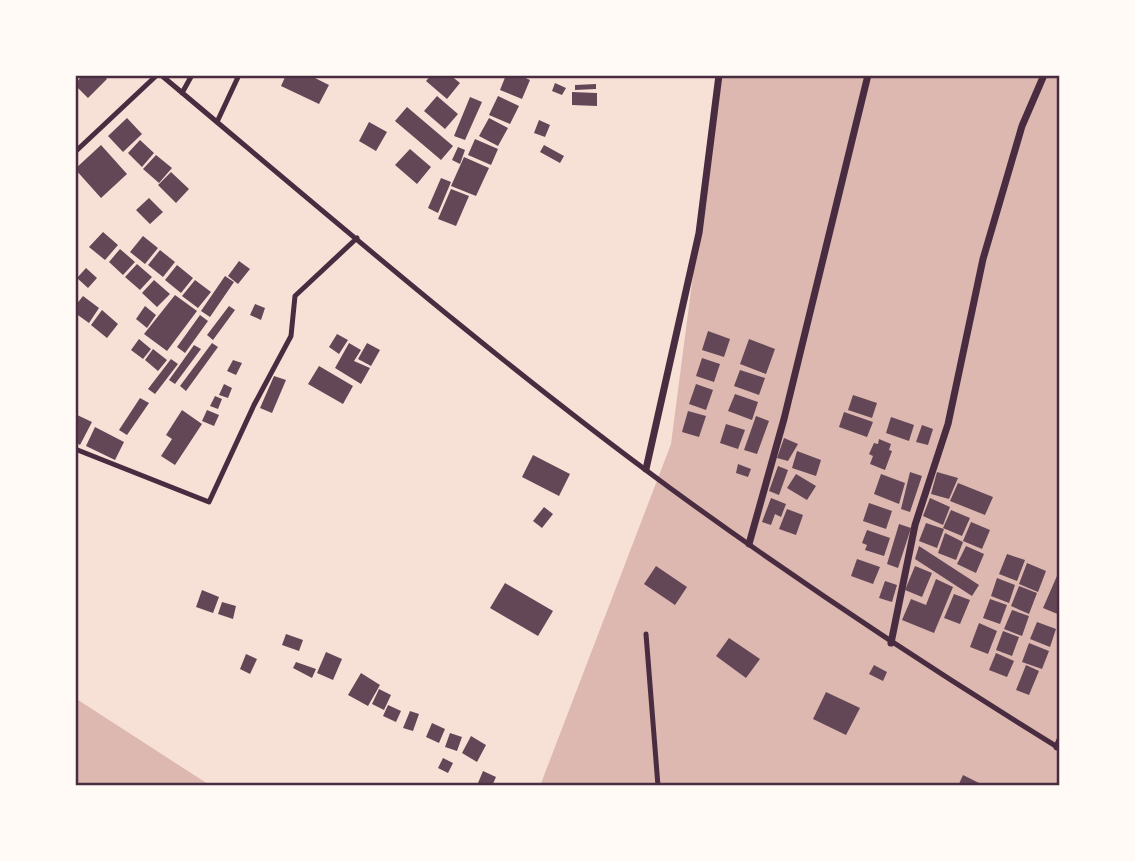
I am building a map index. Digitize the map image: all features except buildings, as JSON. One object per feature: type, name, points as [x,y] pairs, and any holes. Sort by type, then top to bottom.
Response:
[{"type":"street","points":[[646,469],[699,233],[719,75]]},
{"type":"street","points":[[749,544],[784,419],[868,75]]},
{"type":"street","points":[[891,643],[915,525],[948,424],[983,259],[1022,126],[1044,75]]},
{"type":"lane","points":[[75,152],[159,75],[491,349],[646,469],[891,643],[1059,745]]},
{"type":"lane","points":[[182,93],[192,75]]},
{"type":"lane","points":[[217,122],[239,75]]},
{"type":"lane","points":[[75,449],[209,502],[254,405],[291,336],[296,296],[357,238]]},
{"type":"lane","points":[[646,634],[658,786]]},
{"type":"shaded area","points":[[719,75],[1060,75],[1060,786],[540,786],[671,444]]},
{"type":"shaded area","points":[[75,698],[211,786],[75,786]]}]
